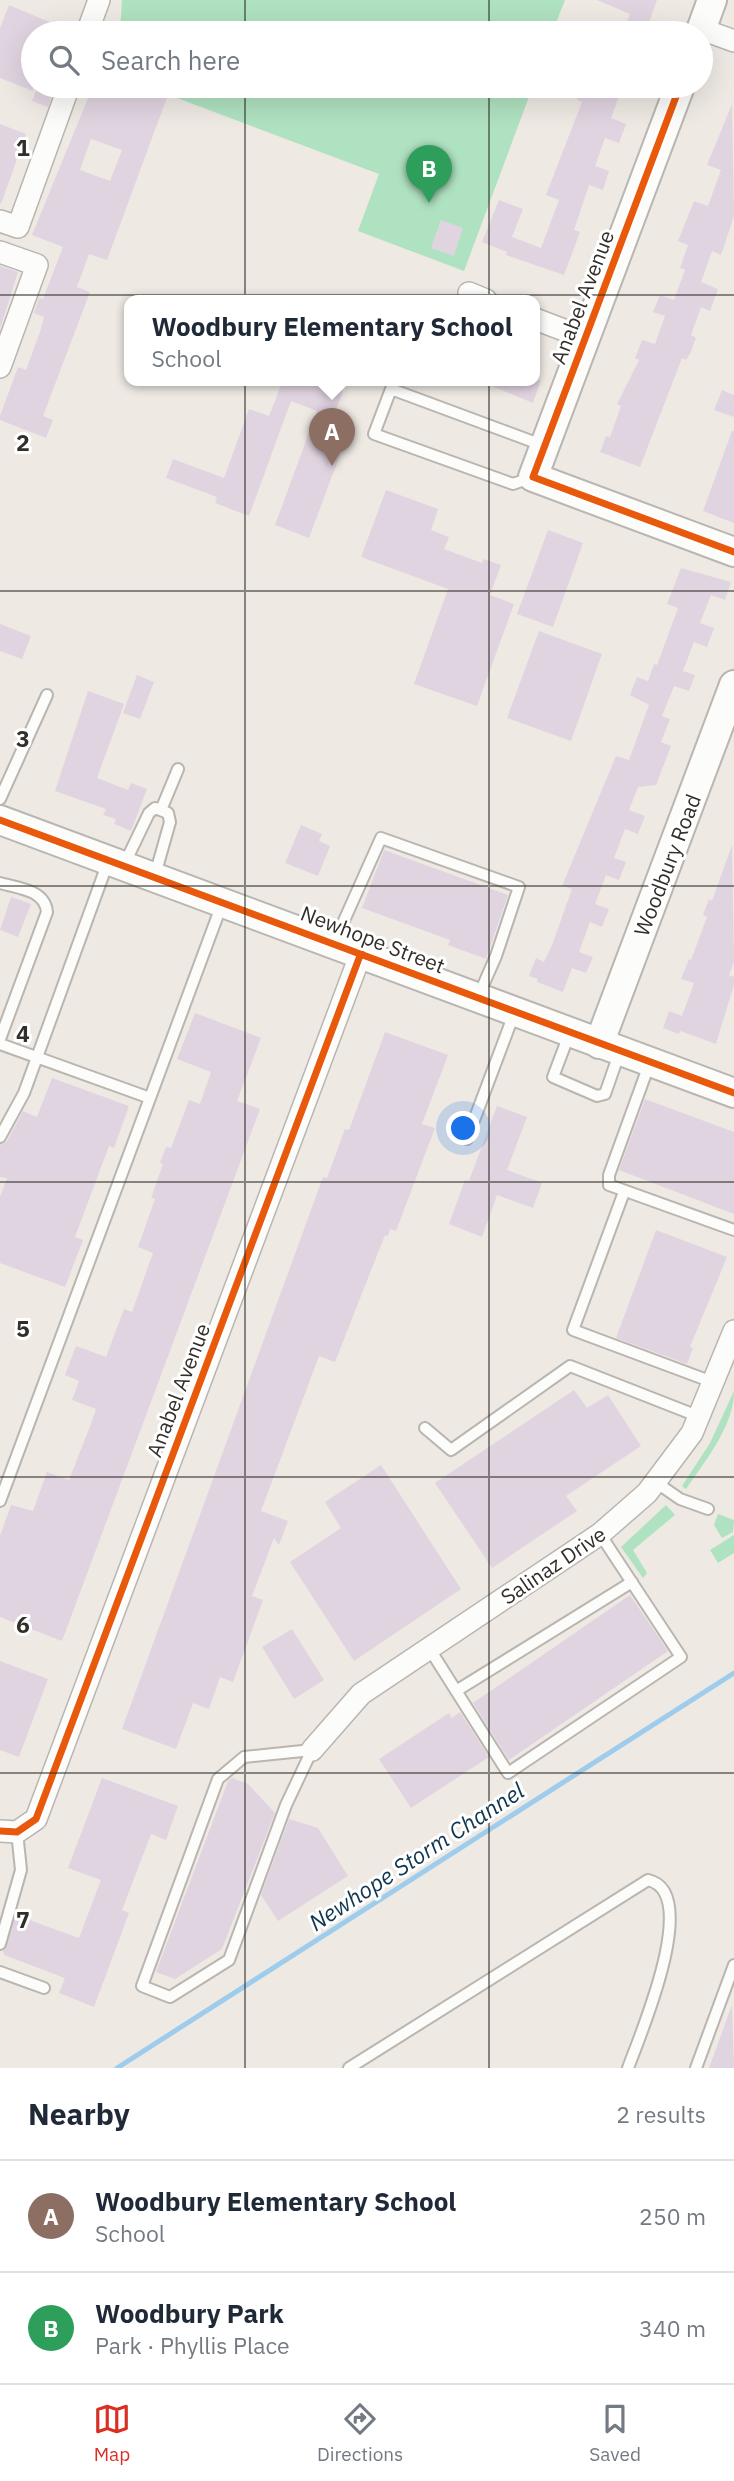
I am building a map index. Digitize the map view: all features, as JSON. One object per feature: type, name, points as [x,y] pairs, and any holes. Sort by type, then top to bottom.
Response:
[{"type":"street","points":[[91,21],[99,0]]},
{"type":"street","points":[[704,21],[712,0]]},
{"type":"street","points":[[713,35],[734,41]]},
{"type":"street","points":[[9,224],[64,98]]},
{"type":"street","name":"Anabel Avenue","points":[[533,477],[675,98]]},
{"type":"street","points":[[0,252],[37,265],[0,367]]},
{"type":"street","points":[[540,321],[585,338]]},
{"type":"street","points":[[533,477],[734,552]]},
{"type":"street","name":"Woodbury Road","points":[[610,1048],[734,685]]},
{"type":"street","name":"Newhope Street","points":[[0,820],[734,1093]]},
{"type":"street","name":"Anabel Avenue","points":[[8,1831],[36,1818],[361,953]]},
{"type":"street","name":"Salinaz Drive","points":[[312,1750],[360,1694],[600,1534],[657,1483],[682,1450],[700,1417],[729,1358],[734,1331]]},
{"type":"lane","points":[[533,477],[513,484],[374,434],[391,389],[545,446]]},
{"type":"lane","points":[[0,799],[47,695]]},
{"type":"lane","points":[[161,810],[178,769]]},
{"type":"lane","points":[[0,1137],[24,1093],[36,1057],[117,863],[155,808],[168,813],[170,822],[155,877]]},
{"type":"lane","points":[[334,943],[381,838],[519,887],[496,956],[478,997]]},
{"type":"lane","points":[[0,883],[40,896],[46,903],[47,912],[0,1042],[150,1098]]},
{"type":"lane","points":[[0,1501],[223,902]]},
{"type":"lane","points":[[467,1139],[515,1012]]},
{"type":"lane","points":[[570,1032],[553,1077],[586,1092],[597,1096],[605,1094],[610,1048]]},
{"type":"lane","points":[[650,1062],[607,1180],[611,1187],[734,1230]]},
{"type":"lane","points":[[624,1192],[573,1330],[715,1383]]},
{"type":"lane","points":[[425,1428],[451,1450],[570,1366],[700,1417]]},
{"type":"lane","points":[[657,1483],[680,1499],[708,1509]]},
{"type":"lane","points":[[429,1648],[508,1773],[681,1657],[600,1534]]},
{"type":"lane","points":[[456,1691],[632,1583]]},
{"type":"lane","points":[[312,1750],[286,1805],[229,1960],[170,1997],[142,1986],[218,1779],[244,1757],[312,1750]]},
{"type":"lane","points":[[0,1944],[21,1870],[8,1831]]},
{"type":"lane","points":[[349,2068],[638,1884],[648,1881],[662,1888],[668,1900],[671,1920],[666,1951],[628,2068]]},
{"type":"lane","points":[[696,2068],[734,1965]]},
{"type":"lane","points":[[0,1972],[44,1988]]},
{"type":"green space","points":[[122,0],[565,0],[557,21],[121,21]]},
{"type":"green space","points":[[177,98],[529,98],[464,271],[358,231],[379,174]]},
{"type":"green space","points":[[734,1391],[733,1404],[724,1430],[686,1489],[682,1486],[710,1443]]},
{"type":"green space","points":[[666,1505],[675,1515],[633,1550],[647,1573],[643,1578],[621,1547]]},
{"type":"green space","points":[[718,1514],[734,1520],[733,1532],[722,1538],[714,1525]]},
{"type":"green space","points":[[734,1535],[734,1553],[718,1563],[710,1550]]},
{"type":"building","points":[[597,0],[657,0],[649,21],[627,21],[630,14]]},
{"type":"building","points":[[9,5],[47,21],[21,21],[21,86],[0,78],[0,28]]},
{"type":"building","points":[[33,98],[51,98],[48,107],[32,101]]},
{"type":"building","points":[[88,98],[167,98],[107,260],[89,254],[77,287],[90,292],[43,416],[53,420],[46,438],[0,420],[0,416],[18,367],[26,370],[44,317],[34,313],[39,298],[43,299],[63,247],[32,235]],"holes":[[[91,139],[122,150],[110,181],[80,170]]]},
{"type":"building","points":[[618,98],[611,118],[626,124],[619,143],[605,138],[595,166],[609,171],[603,190],[589,185],[574,230],[580,232],[564,275],[506,255],[507,252],[482,242],[499,200],[523,209],[512,237],[541,248],[559,200],[546,195],[582,102],[577,100]]},
{"type":"building","points":[[732,104],[734,216],[721,255],[712,251],[701,282],[718,289],[710,311],[701,307],[691,335],[696,338],[690,354],[686,360],[682,358],[640,467],[600,452],[606,436],[610,437],[621,406],[617,404],[639,360],[635,358],[642,340],[655,344],[665,316],[653,312],[660,295],[674,300],[685,270],[680,268],[688,245],[678,241],[694,201],[708,206],[721,170],[707,165]]},
{"type":"building","points":[[0,124],[26,134],[1,204],[0,203]]},
{"type":"building","points":[[441,220],[463,228],[454,256],[431,248]]},
{"type":"building","points":[[0,266],[18,272],[0,329]]},
{"type":"building","points":[[281,386],[330,386],[343,391],[325,437],[344,444],[309,538],[275,525],[317,411],[291,401],[249,516],[215,503],[217,497],[166,478],[173,459],[224,478],[249,409],[269,416]]},
{"type":"building","points":[[492,386],[539,386],[533,403]]},
{"type":"building","points":[[722,390],[734,395],[734,417],[714,410]]},
{"type":"building","points":[[734,431],[734,523],[703,511]]},
{"type":"building","points":[[386,490],[438,509],[431,530],[449,537],[444,549],[482,563],[484,559],[501,565],[490,595],[514,604],[477,706],[414,684],[448,589],[361,557]]},
{"type":"building","points":[[548,530],[583,543],[553,627],[517,614]]},
{"type":"building","points":[[681,568],[731,582],[725,600],[711,595],[700,623],[714,628],[707,647],[694,642],[683,671],[695,675],[689,691],[674,686],[662,716],[670,719],[661,742],[671,746],[656,785],[638,787],[629,810],[645,816],[638,834],[625,829],[614,858],[626,862],[619,880],[606,875],[595,904],[609,909],[602,927],[590,922],[579,952],[593,957],[586,973],[572,968],[563,992],[529,976],[536,958],[544,962],[552,945],[572,889],[562,886],[616,756],[629,760],[649,705],[630,695],[637,677],[648,681],[654,664],[657,665],[678,608],[667,604]]},
{"type":"building","points":[[0,624],[31,636],[22,659],[0,651]]},
{"type":"building","points":[[539,631],[602,654],[571,741],[507,718]]},
{"type":"building","points":[[137,675],[154,682],[140,719],[123,713]]},
{"type":"building","points":[[88,691],[124,704],[97,778],[128,790],[131,783],[147,789],[131,831],[114,824],[116,819],[103,815],[106,809],[55,791]]},
{"type":"building","points":[[301,825],[322,834],[319,841],[330,846],[318,876],[285,863]]},
{"type":"building","points":[[732,845],[734,962],[729,975],[734,977],[734,985],[716,1044],[663,1028],[669,1011],[682,1016],[694,983],[681,979],[689,959],[691,960],[707,917],[703,915],[709,899],[712,901]]},
{"type":"building","points":[[384,850],[508,895],[486,959],[448,945],[450,940],[362,908]]},
{"type":"building","points":[[11,897],[31,904],[18,937],[0,930]]},
{"type":"building","points":[[195,1013],[261,1038],[237,1101],[260,1109],[62,1641],[0,1617],[0,1536],[11,1505],[33,1511],[47,1472],[69,1480],[92,1421],[96,1409],[72,1400],[79,1381],[65,1375],[76,1346],[106,1357],[124,1309],[132,1312],[153,1253],[138,1247],[155,1199],[151,1198],[163,1164],[160,1163],[166,1147],[171,1148],[189,1100],[200,1104],[211,1072],[177,1059]]},
{"type":"building","points":[[385,1032],[448,1055],[422,1124],[435,1128],[396,1231],[390,1229],[388,1236],[385,1235],[335,1362],[319,1356],[261,1511],[288,1521],[279,1545],[274,1538],[252,1596],[263,1600],[233,1682],[220,1677],[209,1709],[193,1703],[176,1749],[122,1729],[323,1177],[327,1178],[345,1129],[349,1130]]},
{"type":"building","points":[[52,1078],[129,1106],[114,1148],[109,1146],[75,1237],[83,1240],[65,1287],[0,1263],[0,1197],[7,1178],[0,1177],[0,1145],[7,1141],[23,1111],[37,1117]]},
{"type":"building","points":[[645,1099],[734,1132],[734,1214],[619,1170]]},
{"type":"building","points":[[497,1106],[527,1117],[507,1170],[542,1183],[533,1208],[497,1195],[482,1237],[449,1224],[465,1180],[469,1181]]},
{"type":"building","points":[[656,1230],[727,1257],[690,1347],[693,1348],[687,1364],[616,1338]]},
{"type":"building","points":[[574,1390],[587,1408],[608,1395],[641,1446],[566,1496],[577,1511],[492,1568],[435,1483]]},
{"type":"building","points":[[381,1465],[461,1589],[354,1661],[290,1562],[341,1528],[325,1502]]},
{"type":"building","points":[[630,1595],[668,1651],[509,1760],[473,1703]]},
{"type":"building","points":[[292,1629],[324,1680],[294,1699],[262,1647]]},
{"type":"building","points":[[0,1661],[48,1679],[19,1757],[0,1750]]},
{"type":"building","points":[[460,1712],[489,1757],[411,1808],[379,1759],[449,1713],[452,1718]]},
{"type":"building","points":[[102,1778],[178,1806],[166,1840],[151,1834],[122,1910],[129,1913],[94,2007],[59,1993],[65,1978],[4,1955],[3,1951],[16,1915],[79,1938],[101,1880],[68,1868]]},
{"type":"building","points":[[232,1778],[248,1784],[275,1813],[222,1949],[175,1979],[156,1972],[228,1781]]},
{"type":"building","points":[[289,1819],[318,1828],[348,1876],[278,1921],[261,1895]]},
{"type":"building","points":[[732,2005],[734,2068],[709,2068]]},
{"type":"waterway","name":"Newhope Storm Channel","points":[[117,2068],[734,1673]]},
{"type":"cycle path","points":[[675,98],[533,477],[734,552]]},
{"type":"cycle path","points":[[0,820],[734,1093]]},
{"type":"cycle path","points":[[0,1831],[17,1832],[36,1819],[361,953]]},
{"type":"place","name":"Woodbury Park","points":[[429,203]]},
{"type":"place","name":"Woodbury Elementary School","points":[[332,466]]}]
